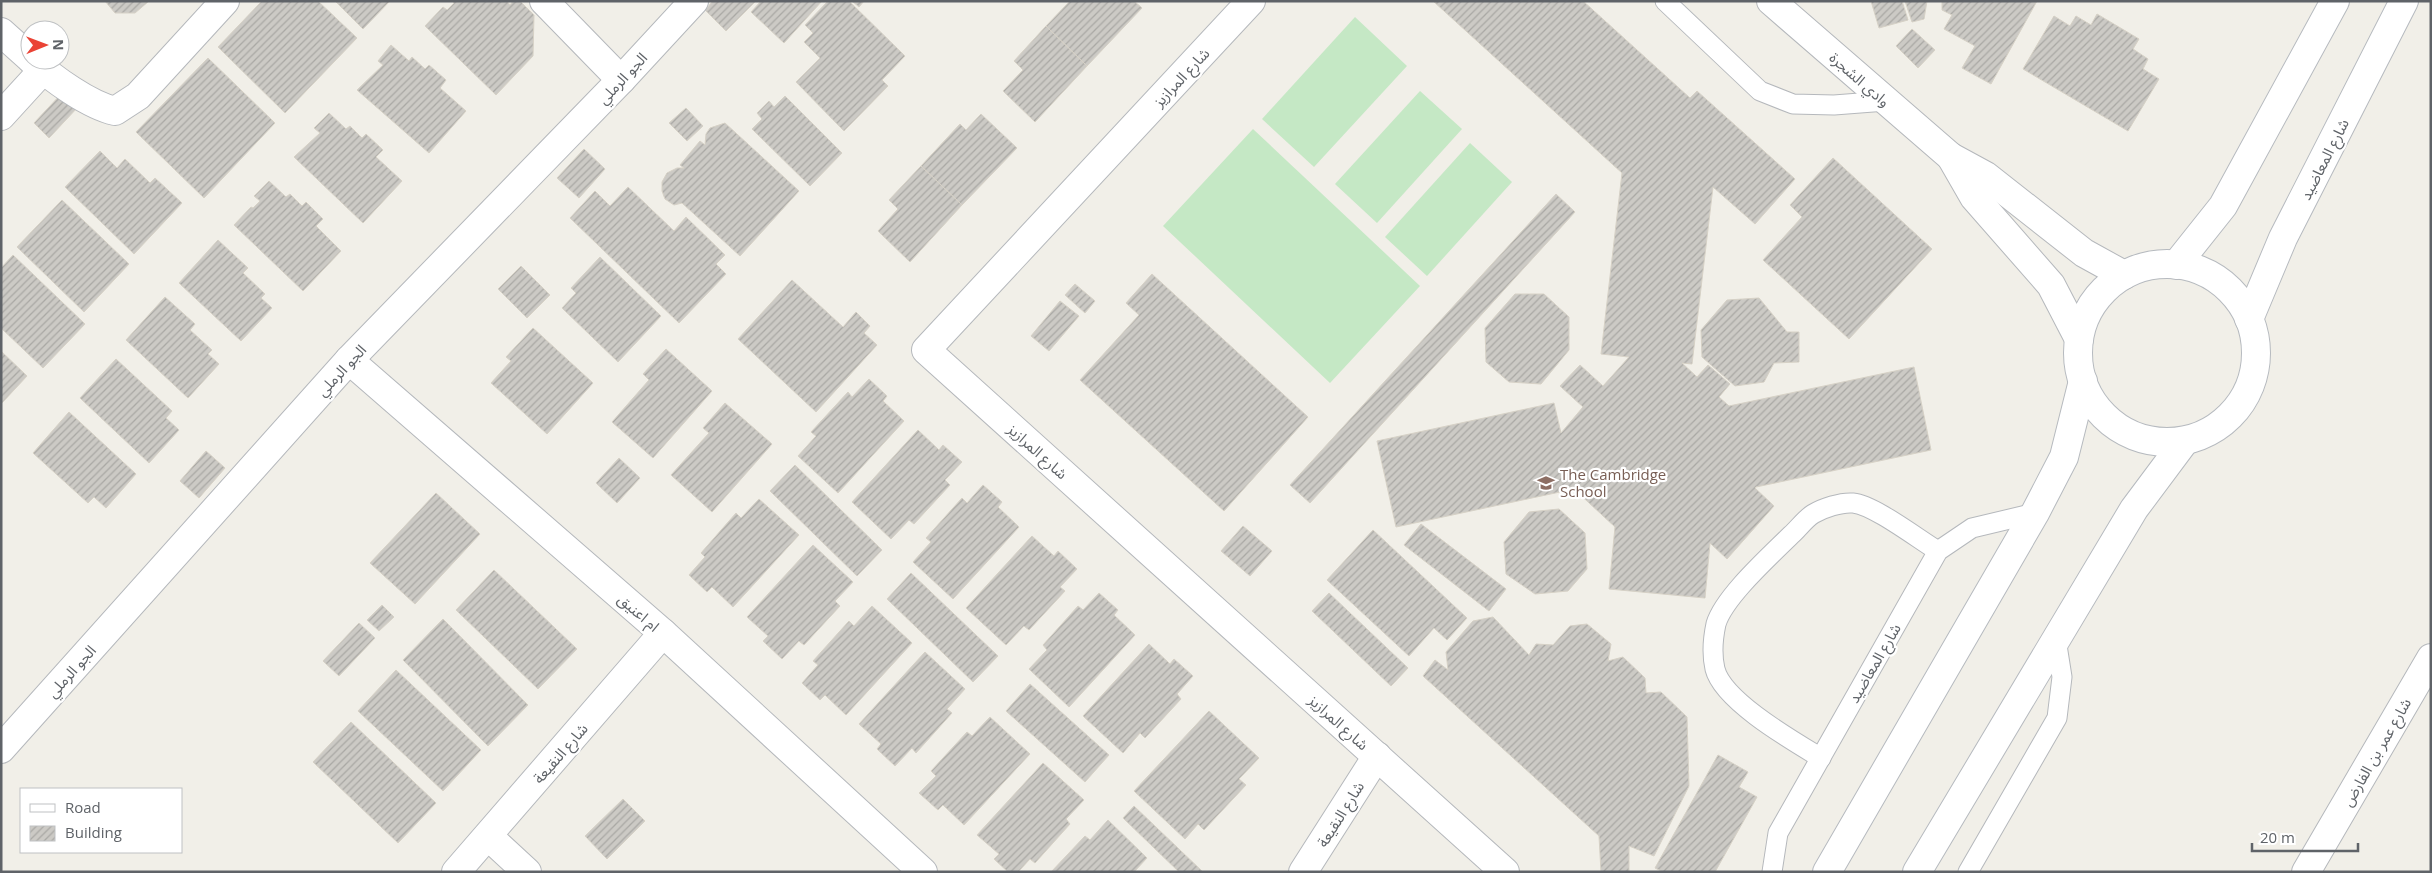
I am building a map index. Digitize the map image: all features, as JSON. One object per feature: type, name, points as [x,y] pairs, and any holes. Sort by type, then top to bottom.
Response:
[{"type":"street","points":[[45,70],[102,108],[115,111],[138,96],[225,1]]},
{"type":"street","points":[[544,1],[621,80]]},
{"type":"street","name":"الجو الرملي","points":[[1,750],[349,360],[621,80],[694,1]]},
{"type":"street","name":"شارع المرازيز","points":[[1251,1],[926,350],[1505,872]]},
{"type":"street","points":[[2176,265],[2224,206],[2335,1]]},
{"type":"street","name":"شارع المعاضيد","points":[[2249,319],[2283,238],[2404,1]]},
{"type":"street","name":"وادي الشجرة","points":[[1781,5],[1886,101],[1951,157],[1986,176],[2084,253],[2124,275]]},
{"type":"street","points":[[1,32],[20,49]]},
{"type":"street","points":[[1,116],[31,70]]},
{"type":"street","name":"وادي الشجرة","points":[[1951,157],[1974,197],[2051,284],[2080,339]]},
{"type":"street","points":[[2176,265],[2207,273],[2232,292],[2249,319],[2255,338],[2256,358],[2253,377],[2246,396],[2234,412],[2220,425],[2203,435],[2184,442],[2163,443],[2141,439],[2122,431],[2105,418],[2092,401],[2083,381],[2079,361],[2080,339],[2084,320],[2094,302],[2108,287],[2124,275],[2149,266],[2176,265]]},
{"type":"street","name":"ام اعنيق","points":[[349,360],[663,633],[923,872]]},
{"type":"street","points":[[1828,872],[2035,513],[2064,457],[2083,381]]},
{"type":"street","points":[[1917,872],[2134,509],[2184,442]]},
{"type":"street","name":"شارع النقيعة","points":[[456,872],[663,633]]},
{"type":"street","name":"شارع عمر بن الفارض","points":[[2306,872],[2431,658]]},
{"type":"street","name":"شارع النقيعة","points":[[1302,872],[1376,756]]},
{"type":"street","points":[[488,836],[527,872]]},
{"type":"lane","points":[[1665,1],[1760,91],[1793,104],[1834,105],[1886,101]]},
{"type":"lane","points":[[1821,758],[1769,726],[1726,689],[1715,670],[1713,646],[1716,623],[1725,608],[1764,562],[1813,514],[1835,506],[1853,503],[1871,509],[1938,551]]},
{"type":"lane","name":"شارع المعاضيد","points":[[1772,872],[1778,833],[1938,551],[1972,528],[2035,513]]},
{"type":"lane","points":[[1968,872],[2057,718],[2062,677],[2056,639]]},
{"type":"green space","points":[[1355,17],[1407,66],[1314,167],[1262,119]]},
{"type":"green space","points":[[1420,91],[1462,129],[1377,223],[1335,184]]},
{"type":"green space","points":[[1253,129],[1420,286],[1330,383],[1163,226]]},
{"type":"green space","points":[[1470,143],[1512,182],[1427,276],[1385,237]]},
{"type":"building","points":[[105,1],[149,1],[135,13],[115,13]]},
{"type":"building","points":[[262,1],[318,1],[357,38],[285,113],[218,47]]},
{"type":"building","points":[[335,1],[390,1],[363,29]]},
{"type":"building","points":[[452,1],[507,1],[510,5],[513,1],[520,1],[534,15],[533,56],[496,95],[425,26],[443,7],[447,10],[454,3]]},
{"type":"building","points":[[713,1],[756,1],[726,31],[705,10]]},
{"type":"building","points":[[761,1],[822,1],[784,43],[751,12]]},
{"type":"building","points":[[828,1],[849,1],[905,56],[882,80],[888,86],[844,131],[796,82],[820,58],[804,42],[813,33],[805,25]]},
{"type":"building","points":[[852,1],[864,1],[859,7]]},
{"type":"building","points":[[1070,1],[1134,1],[1142,8],[1087,66],[1046,26]]},
{"type":"building","points":[[1433,1],[1583,1],[1690,98],[1697,91],[1795,179],[1755,224],[1713,187],[1692,364],[1682,363],[1697,377],[1708,365],[1730,384],[1719,397],[1729,406],[1914,367],[1931,450],[1756,487],[1774,506],[1727,559],[1710,543],[1705,598],[1609,589],[1615,527],[1574,489],[1396,527],[1377,441],[1554,403],[1561,433],[1583,407],[1560,386],[1580,365],[1603,386],[1629,357],[1601,354],[1622,173]]},
{"type":"building","points":[[1871,1],[1902,1],[1908,20],[1879,28]]},
{"type":"building","points":[[1905,1],[1927,1],[1924,19],[1912,22]]},
{"type":"building","points":[[1942,1],[2037,1],[1991,84],[1962,68],[1975,46],[1944,29],[1952,15],[1942,10]]},
{"type":"building","points":[[2097,14],[2139,39],[2133,49],[2148,59],[2143,69],[2159,79],[2128,131],[2023,69],[2054,16],[2070,26],[2076,16],[2091,25]]},
{"type":"building","points":[[1046,26],[1087,66],[1035,122],[1003,91],[1023,70],[1014,61]]},
{"type":"building","points":[[1912,29],[1935,50],[1918,68],[1896,46]]},
{"type":"building","points":[[391,45],[409,61],[412,57],[425,69],[429,65],[446,80],[440,88],[466,111],[429,153],[357,90],[383,65],[378,61]]},
{"type":"building","points":[[208,58],[275,123],[204,198],[136,132]]},
{"type":"building","points":[[63,92],[78,107],[49,138],[34,123]]},
{"type":"building","points":[[785,96],[842,153],[810,186],[752,129],[762,119],[757,113],[769,101],[774,107]]},
{"type":"building","points":[[686,108],[703,126],[687,141],[669,123]]},
{"type":"building","points":[[329,113],[346,129],[350,126],[362,138],[366,134],[383,150],[376,157],[402,181],[363,223],[294,157],[320,133],[314,128]]},
{"type":"building","points":[[981,114],[1017,148],[962,205],[921,166],[960,124],[966,130]]},
{"type":"building","points":[[725,123],[799,191],[740,256],[682,203],[674,205],[665,199],[662,191],[662,182],[667,173],[677,168],[684,168],[680,165],[700,141],[705,145],[706,134],[710,128]]},
{"type":"building","points":[[584,149],[605,169],[579,198],[557,178]]},
{"type":"building","points":[[100,151],[117,168],[125,159],[150,183],[155,178],[182,203],[134,254],[65,187]]},
{"type":"building","points":[[1833,158],[1932,249],[1849,339],[1763,260],[1802,217],[1790,205]]},
{"type":"building","points":[[921,166],[962,205],[910,262],[878,231],[898,209],[889,200]]},
{"type":"building","points":[[269,181],[286,197],[290,194],[302,206],[306,202],[323,219],[316,226],[341,251],[303,291],[234,225],[251,207],[253,208],[260,201],[254,196]]},
{"type":"building","points":[[628,187],[674,231],[686,217],[725,255],[716,264],[726,274],[679,323],[570,218],[595,191],[610,206]]},
{"type":"building","points":[[1556,194],[1575,212],[1310,503],[1290,485]]},
{"type":"building","points":[[62,200],[129,264],[84,312],[17,247]]},
{"type":"building","points":[[218,240],[248,268],[243,273],[265,294],[261,298],[272,308],[241,341],[179,283]]},
{"type":"building","points":[[13,255],[85,324],[43,368],[1,328],[1,268]]},
{"type":"building","points":[[600,257],[661,316],[618,362],[562,308],[576,293],[571,288]]},
{"type":"building","points":[[521,266],[550,295],[527,318],[498,289]]},
{"type":"building","points":[[1152,274],[1308,417],[1224,511],[1080,380],[1139,315],[1126,303]]},
{"type":"building","points":[[792,280],[843,327],[856,312],[870,326],[864,333],[877,345],[816,412],[738,339]]},
{"type":"building","points":[[1075,284],[1095,301],[1085,313],[1065,295]]},
{"type":"building","points":[[1515,294],[1544,294],[1569,317],[1569,350],[1541,384],[1509,382],[1486,362],[1485,328]]},
{"type":"building","points":[[165,297],[195,324],[190,330],[212,350],[208,354],[219,364],[188,398],[126,340]]},
{"type":"building","points":[[1759,298],[1787,332],[1799,332],[1799,362],[1774,363],[1764,382],[1735,386],[1702,357],[1701,330],[1727,300]]},
{"type":"building","points":[[1060,301],[1079,316],[1049,351],[1031,336]]},
{"type":"building","points":[[533,328],[593,383],[547,434],[491,383],[511,361],[506,357]]},
{"type":"building","points":[[666,349],[712,391],[653,458],[612,422],[649,380],[643,374]]},
{"type":"building","points":[[1,351],[27,376],[1,404]]},
{"type":"building","points":[[116,359],[172,411],[166,418],[179,430],[149,463],[80,398]]},
{"type":"building","points":[[869,379],[887,396],[883,401],[904,421],[838,493],[798,456],[816,436],[811,432],[848,392],[852,397]]},
{"type":"building","points":[[725,403],[772,444],[712,512],[671,475],[709,433],[703,428]]},
{"type":"building","points":[[69,412],[136,474],[106,508],[94,497],[88,503],[33,453]]},
{"type":"building","points":[[918,430],[939,450],[943,445],[962,462],[945,480],[950,485],[914,524],[909,520],[891,539],[852,502]]},
{"type":"building","points":[[206,451],[225,468],[199,498],[180,481]]},
{"type":"building","points":[[619,458],[640,478],[617,503],[596,483]]},
{"type":"building","points":[[795,465],[882,550],[857,576],[770,491]]},
{"type":"building","points":[[983,485],[1002,502],[998,507],[1019,527],[953,599],[913,562],[931,542],[926,538],[962,498],[967,503]]},
{"type":"building","points":[[436,493],[480,534],[415,604],[370,563]]},
{"type":"building","points":[[759,499],[799,535],[733,607],[712,587],[707,592],[689,575],[705,557],[701,553],[736,513],[741,518]]},
{"type":"building","points":[[1559,509],[1585,533],[1587,569],[1568,591],[1535,594],[1506,574],[1504,542],[1529,512]]},
{"type":"building","points":[[1421,524],[1506,589],[1489,611],[1404,545]]},
{"type":"building","points":[[1243,526],[1272,551],[1250,576],[1221,551]]},
{"type":"building","points":[[1373,530],[1467,618],[1447,640],[1434,628],[1409,656],[1327,580]]},
{"type":"building","points":[[1032,536],[1054,556],[1058,551],[1077,569],[1060,587],[1065,591],[1029,630],[1024,626],[1006,645],[966,608]]},
{"type":"building","points":[[813,545],[853,582],[835,601],[840,606],[804,645],[799,641],[782,659],[763,641],[768,636],[747,617]]},
{"type":"building","points":[[494,570],[577,649],[538,689],[456,610]]},
{"type":"building","points":[[911,573],[998,656],[973,682],[887,599]]},
{"type":"building","points":[[1099,593],[1118,610],[1114,615],[1135,635],[1069,707],[1029,669],[1047,650],[1043,645],[1078,606],[1083,610]]},
{"type":"building","points":[[1329,593],[1408,668],[1391,686],[1312,611]]},
{"type":"building","points":[[382,605],[394,617],[379,631],[367,620]]},
{"type":"building","points":[[872,606],[912,643],[846,715],[825,695],[820,700],[802,683],[818,665],[813,661],[849,621],[854,626]]},
{"type":"building","points":[[1493,617],[1529,655],[1536,644],[1553,645],[1570,626],[1587,624],[1611,644],[1608,661],[1623,657],[1645,678],[1646,693],[1661,692],[1687,717],[1689,786],[1654,856],[1629,846],[1629,872],[1601,872],[1599,836],[1423,676],[1435,660],[1448,670],[1446,652],[1473,621]]},
{"type":"building","points":[[443,619],[528,705],[488,746],[403,660]]},
{"type":"building","points":[[359,623],[375,638],[339,676],[323,661]]},
{"type":"building","points":[[1149,644],[1170,664],[1174,659],[1193,676],[1177,694],[1181,699],[1145,738],[1140,733],[1123,753],[1083,716]]},
{"type":"building","points":[[925,652],[965,689],[947,709],[952,713],[916,753],[912,748],[895,766],[877,749],[881,744],[859,724]]},
{"type":"building","points":[[396,670],[481,750],[443,791],[358,711]]},
{"type":"building","points":[[1030,684],[1109,755],[1085,782],[1006,711]]},
{"type":"building","points":[[1209,711],[1259,758],[1239,779],[1246,785],[1204,830],[1198,824],[1185,839],[1134,791]]},
{"type":"building","points":[[990,717],[1030,754],[964,825],[943,805],[938,810],[919,793],[936,776],[931,771],[967,732],[972,736]]},
{"type":"building","points":[[351,722],[436,803],[398,843],[313,762]]},
{"type":"building","points":[[1718,755],[1748,772],[1739,787],[1757,797],[1715,872],[1663,872],[1655,868]]},
{"type":"building","points":[[1043,763],[1084,800],[1066,819],[1070,824],[1035,863],[1030,859],[1018,872],[1008,872],[994,859],[999,854],[977,835]]},
{"type":"building","points":[[623,799],[645,821],[607,859],[585,836]]},
{"type":"building","points":[[1134,806],[1203,872],[1179,872],[1123,818]]},
{"type":"building","points":[[1108,820],[1147,858],[1134,872],[1051,872],[1085,836],[1090,840]]},
{"type":"place","name":"The Cambridge School","points":[[1546,483]]}]
